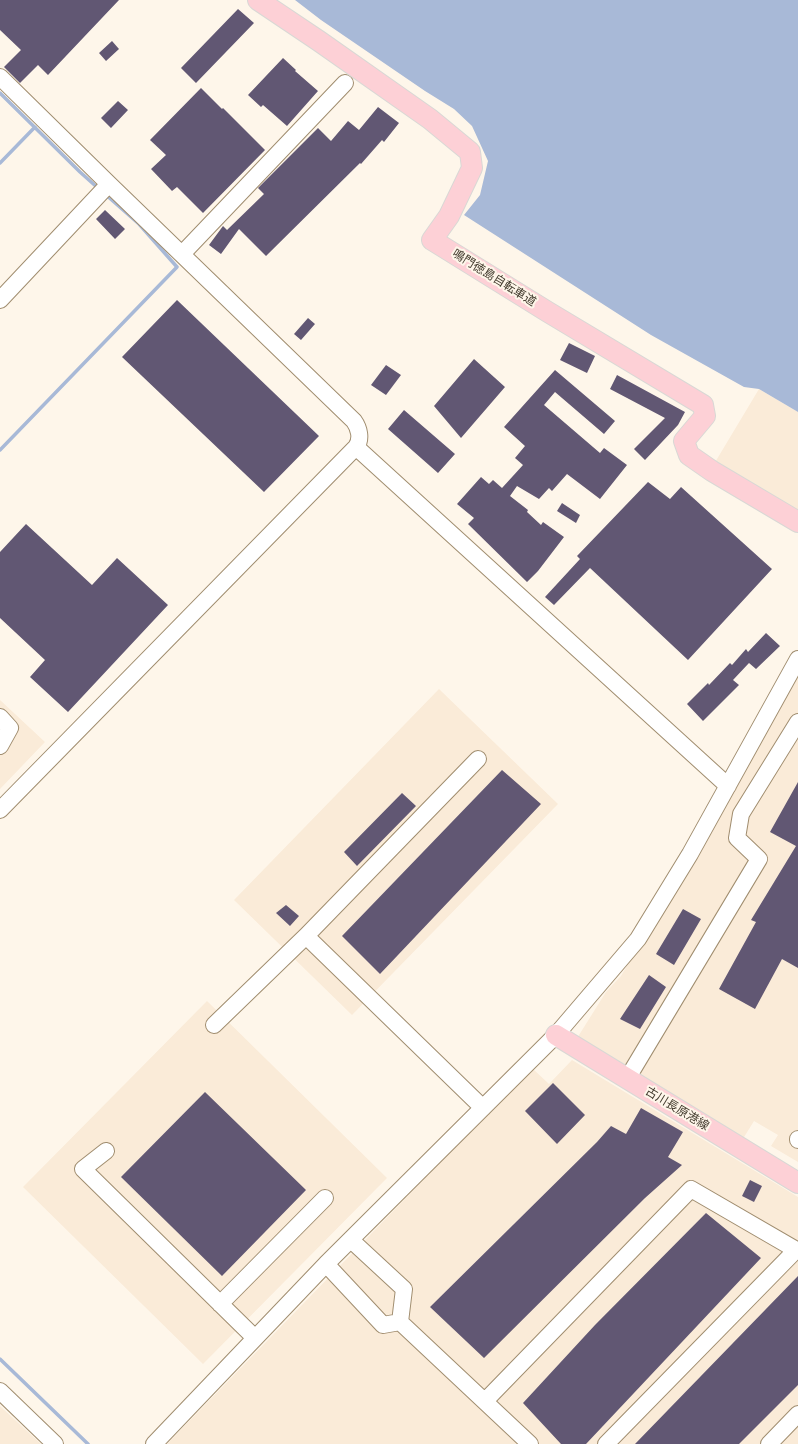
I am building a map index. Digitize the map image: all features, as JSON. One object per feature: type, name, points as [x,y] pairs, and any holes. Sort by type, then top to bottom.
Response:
[{"type":"main road","name":"鳴門徳島自転車道","points":[[258,0],[424,115],[470,152],[472,168],[449,216],[432,240],[703,405],[706,416],[684,441],[689,456],[798,522]]},
{"type":"main road","name":"古川長原港線","points":[[556,1035],[798,1183]]},
{"type":"street","points":[[0,77],[108,186],[182,254],[354,421],[358,426],[359,434],[359,443],[356,447],[4,799]]},
{"type":"street","points":[[182,254],[345,82]]},
{"type":"street","points":[[0,300],[108,186]]},
{"type":"street","points":[[356,447],[728,786]]},
{"type":"street","points":[[154,1444],[326,1264],[556,1035],[638,939],[690,854],[798,659]]},
{"type":"street","points":[[0,718],[10,728],[0,746]]},
{"type":"street","points":[[628,1079],[759,859],[737,838],[741,814],[798,722]]},
{"type":"street","points":[[214,1025],[306,936],[478,759]]},
{"type":"street","points":[[306,936],[483,1108]]},
{"type":"street","points":[[106,1151],[83,1169],[255,1338]]},
{"type":"street","points":[[484,1401],[691,1189],[797,1251],[606,1444]]},
{"type":"street","points":[[220,1304],[325,1198]]},
{"type":"street","points":[[351,1240],[404,1289],[400,1322]]},
{"type":"street","points":[[326,1264],[382,1325],[400,1322]]},
{"type":"street","points":[[400,1322],[530,1444]]},
{"type":"street","points":[[0,1391],[55,1444]]},
{"type":"street","points":[[769,1444],[798,1414]]},
{"type":"shaded area","points":[[759,389],[798,412],[798,515],[714,464]]},
{"type":"shaded area","points":[[798,676],[798,1162],[771,1146],[778,1135],[754,1121],[741,1142],[574,1043],[606,992],[621,976]]},
{"type":"shaded area","points":[[439,689],[558,804],[352,1015],[234,900]]},
{"type":"shaded area","points":[[0,700],[45,742],[0,789]]},
{"type":"shaded area","points":[[207,1001],[387,1178],[203,1364],[23,1187]]},
{"type":"shaded area","points":[[572,1060],[798,1197],[798,1444],[167,1444],[532,1068],[549,1084]]},
{"type":"shaded area","points":[[0,1406],[41,1444],[0,1444]]},
{"type":"water","points":[[295,0],[798,0],[798,412],[759,389],[744,387],[651,335],[464,215],[480,195],[488,161],[472,126],[454,109],[321,20]]},
{"type":"building","points":[[0,0],[119,0],[48,75],[38,65],[20,83],[4,67],[21,50],[0,30]]},
{"type":"building","points":[[238,9],[254,23],[196,83],[181,68]]},
{"type":"building","points":[[112,41],[119,49],[106,61],[99,53]]},
{"type":"building","points":[[283,58],[296,70],[295,71],[318,91],[287,126],[263,105],[261,107],[248,95]]},
{"type":"building","points":[[201,88],[265,150],[203,213],[177,187],[172,191],[151,169],[166,155],[150,140]]},
{"type":"building","points":[[118,101],[128,110],[111,128],[101,118]]},
{"type":"building","points":[[378,107],[399,123],[384,142],[382,140],[361,164],[360,163],[266,256],[239,229],[221,254],[209,245],[223,226],[227,230],[264,194],[258,188],[318,128],[331,141],[348,121],[359,130]]},
{"type":"building","points":[[105,210],[125,229],[115,239],[96,219]]},
{"type":"building","points":[[177,300],[319,436],[264,492],[122,357]]},
{"type":"building","points":[[308,318],[315,324],[301,340],[294,334]]},
{"type":"building","points":[[569,343],[595,356],[587,373],[560,360]]},
{"type":"building","points":[[474,359],[505,387],[461,438],[434,406]]},
{"type":"building","points":[[386,365],[401,375],[386,395],[371,385]]},
{"type":"building","points":[[555,370],[615,421],[604,434],[555,392],[544,405],[600,453],[604,448],[627,465],[600,499],[567,474],[552,491],[549,488],[539,499],[517,486],[510,496],[528,510],[527,512],[541,525],[543,522],[564,537],[538,571],[527,582],[468,524],[474,518],[457,504],[481,477],[489,484],[493,480],[502,488],[523,465],[515,458],[525,446],[504,427]]},
{"type":"building","points":[[617,375],[685,412],[678,425],[645,460],[634,449],[665,418],[610,389]]},
{"type":"building","points":[[404,410],[455,454],[438,473],[388,429]]},
{"type":"building","points":[[648,482],[670,499],[681,487],[772,569],[688,660],[590,568],[554,605],[545,597],[580,559],[577,556]]},
{"type":"building","points":[[562,503],[580,515],[576,523],[557,511]]},
{"type":"building","points":[[26,524],[92,585],[117,558],[168,605],[68,712],[30,677],[45,660],[0,618],[0,552]]},
{"type":"building","points":[[766,633],[780,646],[756,669],[749,663],[733,680],[739,685],[703,721],[687,704],[708,683],[709,685],[730,663],[732,665],[746,649],[748,652]]},
{"type":"building","points":[[502,770],[541,804],[380,974],[342,936]]},
{"type":"building","points":[[798,782],[798,968],[782,959],[755,1009],[719,989],[756,922],[751,920],[796,846],[770,832]]},
{"type":"building","points":[[402,793],[416,806],[357,866],[344,852]]},
{"type":"building","points":[[286,905],[299,916],[290,926],[276,913]]},
{"type":"building","points":[[683,909],[701,919],[674,965],[656,954]]},
{"type":"building","points":[[649,975],[666,987],[640,1029],[620,1019]]},
{"type":"building","points":[[553,1083],[585,1115],[557,1144],[525,1111]]},
{"type":"building","points":[[205,1092],[306,1190],[222,1276],[121,1177]]},
{"type":"building","points":[[641,1108],[683,1132],[668,1157],[682,1165],[645,1198],[484,1358],[430,1307],[597,1142],[611,1126],[626,1134]]},
{"type":"building","points":[[750,1180],[762,1186],[754,1202],[742,1196]]},
{"type":"building","points":[[706,1213],[761,1258],[586,1444],[561,1444],[523,1403],[595,1325]]},
{"type":"building","points":[[798,1276],[798,1385],[739,1444],[635,1444]]},
{"type":"waterway","points":[[0,93],[99,189]]},
{"type":"waterway","points":[[0,163],[35,127]]},
{"type":"waterway","points":[[0,450],[177,267],[139,224],[105,194]]},
{"type":"waterway","points":[[0,1359],[88,1444]]}]
